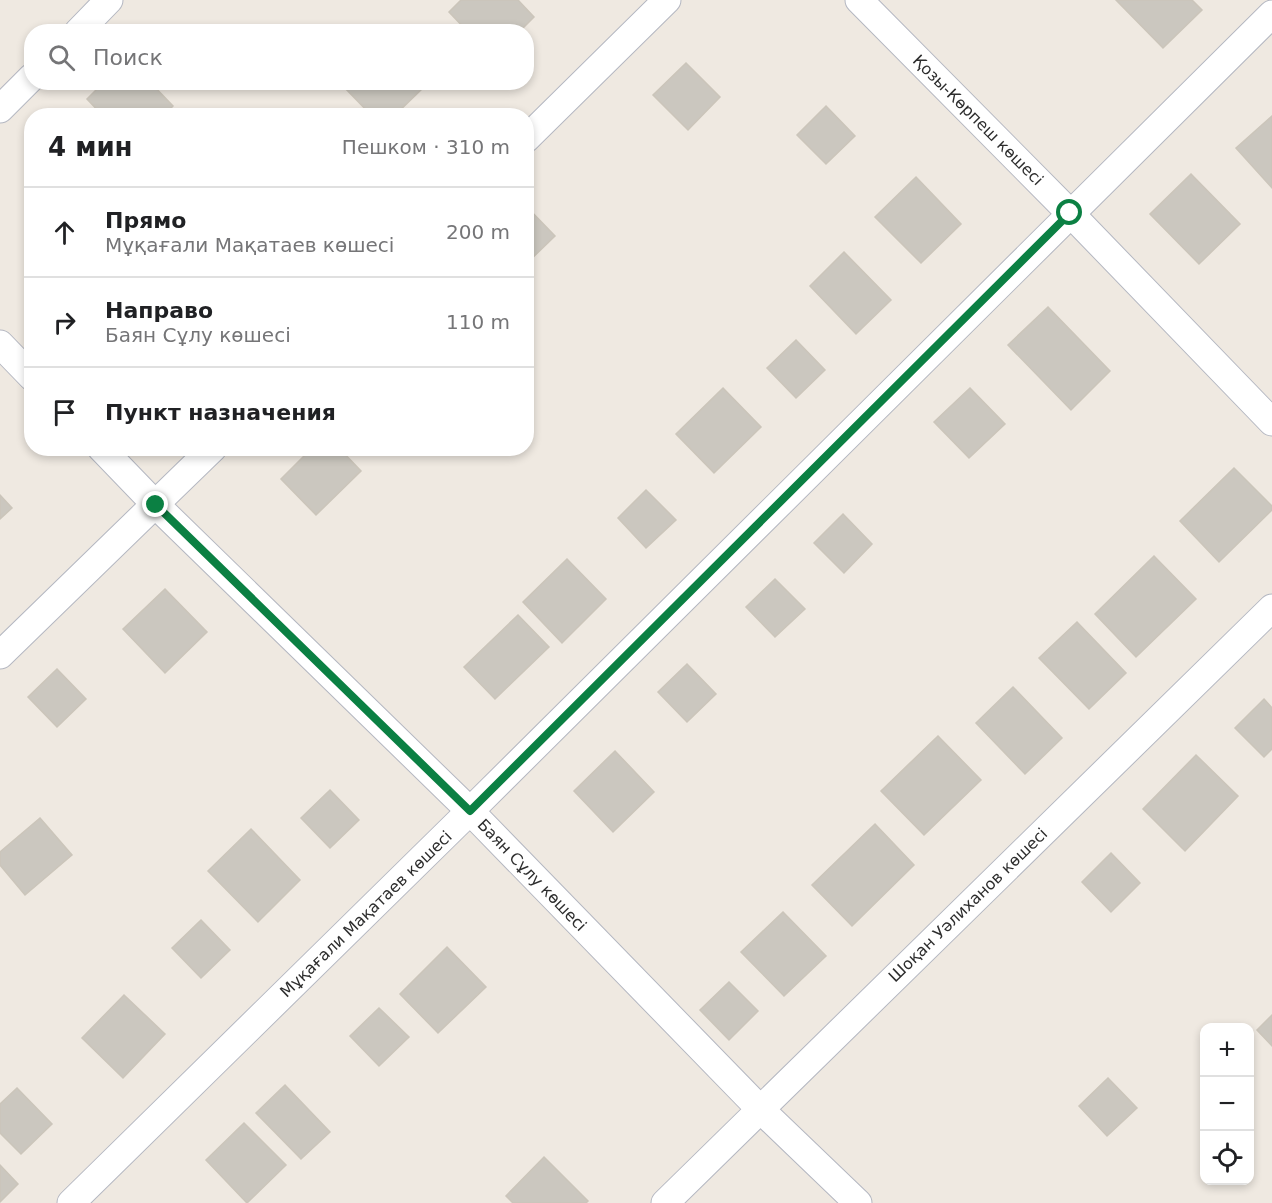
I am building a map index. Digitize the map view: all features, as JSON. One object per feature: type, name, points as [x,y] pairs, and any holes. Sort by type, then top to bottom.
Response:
[{"type":"street","points":[[86,24],[109,0]]},
{"type":"street","points":[[534,131],[667,0]]},
{"type":"street","name":"Қозы-Көрпеш көшесі","points":[[859,0],[1070,213],[1272,422]]},
{"type":"street","name":"Мұқағали Мақатаев көшесі","points":[[71,1203],[470,811],[1272,14]]},
{"type":"street","points":[[0,109],[24,85]]},
{"type":"street","points":[[0,344],[24,369]]},
{"type":"street","name":"Баян Сұлу көшесі","points":[[109,456],[156,505],[470,811],[760,1109],[858,1203]]},
{"type":"street","points":[[0,654],[205,456]]},
{"type":"street","name":"Шоқан Уәлиханов көшесі","points":[[665,1203],[1272,608]]},
{"type":"building","points":[[461,0],[518,0],[534,17],[527,24],[460,24],[449,12]]},
{"type":"building","points":[[1116,0],[1192,0],[1202,10],[1163,48]]},
{"type":"building","points":[[686,63],[720,97],[688,130],[653,95]]},
{"type":"building","points":[[96,90],[158,90],[173,106],[171,108],[95,108],[87,99]]},
{"type":"building","points":[[347,90],[421,90],[402,108],[364,108]]},
{"type":"building","points":[[826,106],[855,136],[826,164],[797,135]]},
{"type":"building","points":[[1272,116],[1272,188],[1236,148]]},
{"type":"building","points":[[1191,174],[1240,224],[1199,264],[1150,214]]},
{"type":"building","points":[[916,177],[961,224],[921,263],[875,217]]},
{"type":"building","points":[[534,214],[555,236],[534,256]]},
{"type":"building","points":[[844,252],[891,300],[856,334],[810,286]]},
{"type":"building","points":[[1048,307],[1110,371],[1071,410],[1008,345]]},
{"type":"building","points":[[796,340],[825,370],[796,398],[767,368]]},
{"type":"building","points":[[723,388],[761,427],[714,473],[676,434]]},
{"type":"building","points":[[970,388],[1005,424],[969,458],[934,422]]},
{"type":"building","points":[[304,456],[347,456],[361,471],[316,515],[281,479]]},
{"type":"building","points":[[1234,468],[1272,506],[1272,510],[1219,562],[1180,521]]},
{"type":"building","points":[[646,490],[676,520],[646,548],[618,518]]},
{"type":"building","points":[[0,495],[12,508],[0,519]]},
{"type":"building","points":[[843,514],[872,544],[844,573],[814,543]]},
{"type":"building","points":[[1154,556],[1196,599],[1136,657],[1095,614]]},
{"type":"building","points":[[567,559],[606,599],[562,643],[523,602]]},
{"type":"building","points":[[775,579],[805,609],[775,637],[746,607]]},
{"type":"building","points":[[165,589],[207,632],[165,673],[123,629]]},
{"type":"building","points":[[518,615],[549,647],[495,699],[464,667]]},
{"type":"building","points":[[1077,622],[1126,673],[1089,709],[1039,658]]},
{"type":"building","points":[[687,664],[716,694],[687,722],[658,692]]},
{"type":"building","points":[[57,669],[86,699],[57,727],[28,697]]},
{"type":"building","points":[[1013,687],[1062,738],[1025,774],[976,723]]},
{"type":"building","points":[[1264,699],[1272,708],[1272,749],[1264,757],[1235,728]]},
{"type":"building","points":[[938,736],[981,780],[924,835],[881,791]]},
{"type":"building","points":[[615,751],[654,792],[613,832],[574,791]]},
{"type":"building","points":[[1196,755],[1238,796],[1185,851],[1143,809]]},
{"type":"building","points":[[330,790],[359,820],[330,848],[301,818]]},
{"type":"building","points":[[40,818],[72,855],[25,895],[0,865],[0,852]]},
{"type":"building","points":[[875,824],[914,865],[852,926],[812,885]]},
{"type":"building","points":[[251,829],[300,880],[258,922],[208,871]]},
{"type":"building","points":[[1111,853],[1140,883],[1111,912],[1082,882]]},
{"type":"building","points":[[783,912],[826,956],[784,996],[741,952]]},
{"type":"building","points":[[201,920],[230,950],[201,978],[172,948]]},
{"type":"building","points":[[447,947],[486,987],[438,1033],[400,994]]},
{"type":"building","points":[[729,982],[758,1011],[729,1040],[700,1010]]},
{"type":"building","points":[[124,995],[165,1034],[123,1078],[82,1038]]},
{"type":"building","points":[[379,1008],[409,1037],[379,1066],[350,1036]]},
{"type":"building","points":[[1272,1015],[1272,1046],[1257,1030]]},
{"type":"building","points":[[1108,1078],[1137,1108],[1107,1136],[1079,1106]]},
{"type":"building","points":[[285,1085],[330,1132],[301,1159],[256,1113]]},
{"type":"building","points":[[17,1088],[52,1124],[21,1154],[0,1133],[0,1104]]},
{"type":"building","points":[[244,1123],[286,1165],[247,1203],[206,1160]]},
{"type":"building","points":[[544,1157],[588,1201],[586,1203],[513,1203],[506,1196]]},
{"type":"building","points":[[0,1165],[18,1184],[0,1202]]},
{"type":"route","points":[[156,505],[470,811],[1070,213]]}]
